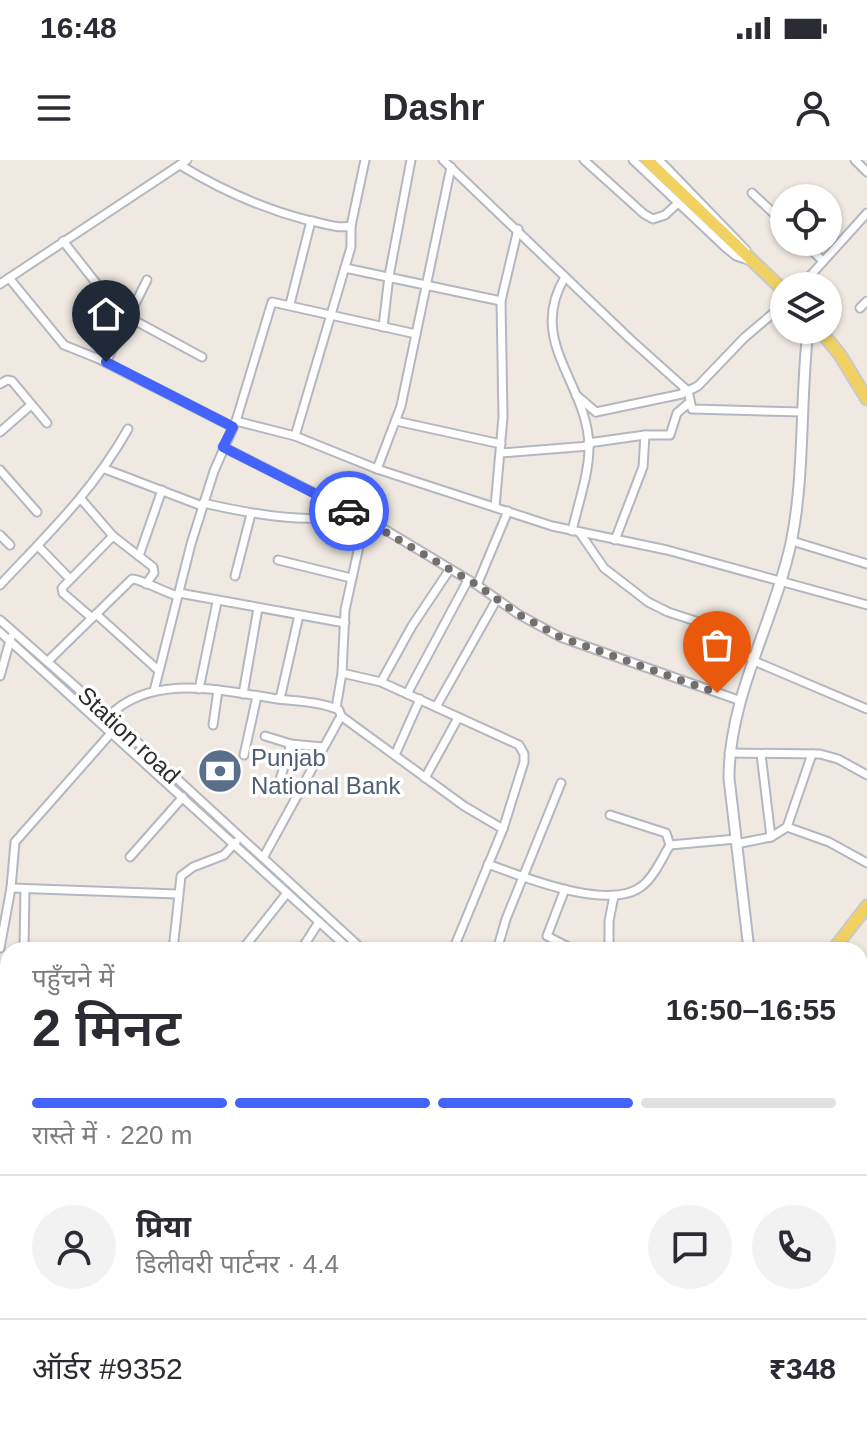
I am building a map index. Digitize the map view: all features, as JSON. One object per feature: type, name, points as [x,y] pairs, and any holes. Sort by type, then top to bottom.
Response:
[{"type":"main road","points":[[647,160],[770,277]]},
{"type":"main road","points":[[831,344],[863,384],[867,399]]},
{"type":"main road","points":[[847,942],[861,922],[867,906]]},
{"type":"main road","points":[[841,942],[861,922]]},
{"type":"street","points":[[295,436],[351,247],[351,226],[365,160]]},
{"type":"street","points":[[383,327],[389,276],[411,160]]},
{"type":"street","points":[[443,160],[686,390],[692,409],[802,412]]},
{"type":"street","points":[[584,160],[653,219],[665,215],[678,203]]},
{"type":"street","points":[[633,160],[736,256],[750,258]]},
{"type":"street","points":[[659,160],[739,240],[750,258]]},
{"type":"street","points":[[855,160],[867,172]]},
{"type":"street","points":[[0,284],[183,162],[245,201],[330,226],[351,226]]},
{"type":"street","points":[[377,469],[396,421],[451,167]]},
{"type":"street","points":[[752,193],[770,210]]},
{"type":"street","points":[[813,272],[867,213]]},
{"type":"street","points":[[290,304],[311,221]]},
{"type":"street","points":[[495,507],[501,448],[501,301],[518,229]]},
{"type":"street","points":[[63,241],[112,305],[127,318],[202,357]]},
{"type":"street","points":[[818,256],[823,261]]},
{"type":"street","points":[[345,268],[501,301]]},
{"type":"street","points":[[565,277],[552,304],[550,320],[552,335],[575,394],[589,444],[576,532],[604,568],[648,602],[717,628],[754,661],[867,709]]},
{"type":"street","points":[[9,278],[60,341],[235,424],[295,436],[377,469],[576,532],[667,550],[867,605]]},
{"type":"street","points":[[106,362],[147,280]]},
{"type":"street","points":[[154,691],[203,505],[223,447],[235,424],[271,305],[275,301],[290,304],[416,334]]},
{"type":"street","points":[[860,308],[867,301]]},
{"type":"street","points":[[596,412],[682,394],[698,386],[770,316]]},
{"type":"street","points":[[748,942],[729,753],[741,701],[792,541],[807,344]]},
{"type":"street","points":[[0,384],[10,380],[47,423]]},
{"type":"street","points":[[575,394],[596,412]]},
{"type":"street","points":[[396,421],[501,448],[589,444],[645,435],[670,435],[677,413],[690,402]]},
{"type":"street","points":[[0,432],[31,405]]},
{"type":"street","points":[[587,430],[596,412]]},
{"type":"street","points":[[0,585],[81,499],[105,469],[128,429]]},
{"type":"street","points":[[615,540],[643,467],[645,435]]},
{"type":"street","points":[[223,447],[365,519],[560,637],[741,701]]},
{"type":"street","points":[[105,469],[203,505],[251,514],[329,518],[349,511]]},
{"type":"street","points":[[0,470],[37,512]]},
{"type":"street","points":[[139,556],[162,490]]},
{"type":"street","points":[[81,499],[113,536],[155,570],[146,584]]},
{"type":"street","points":[[477,585],[508,511]]},
{"type":"street","points":[[235,576],[251,514]]},
{"type":"street","points":[[336,708],[351,578],[365,519]]},
{"type":"street","points":[[0,535],[10,545]]},
{"type":"street","points":[[113,536],[62,591],[158,670]]},
{"type":"street","points":[[792,541],[867,564]]},
{"type":"street","points":[[38,546],[70,579]]},
{"type":"street","points":[[278,560],[351,578]]},
{"type":"street","points":[[381,682],[412,626],[450,569]]},
{"type":"street","points":[[48,661],[132,579],[138,578],[178,595],[345,623]]},
{"type":"street","points":[[407,694],[468,580]]},
{"type":"street","points":[[436,707],[497,599]]},
{"type":"street","points":[[199,689],[217,602]]},
{"type":"street","points":[[243,694],[258,608]]},
{"type":"street","points":[[280,699],[299,615]]},
{"type":"street","name":"Station road","points":[[0,620],[109,716],[238,840],[287,893],[341,942]]},
{"type":"street","points":[[0,676],[13,631]]},
{"type":"street","name":"Station road","points":[[0,632],[183,797],[263,858],[354,942]]},
{"type":"street","points":[[342,673],[381,682],[519,745],[523,750],[524,762],[503,829],[456,942]]},
{"type":"street","points":[[109,716],[132,699],[154,691],[199,689],[336,708],[341,716],[425,778],[503,829]]},
{"type":"street","points":[[213,725],[218,690]]},
{"type":"street","points":[[244,755],[257,696]]},
{"type":"street","points":[[395,755],[420,699]]},
{"type":"street","points":[[263,858],[341,716]]},
{"type":"street","points":[[425,778],[458,718]]},
{"type":"street","points":[[2,930],[11,888],[13,846],[112,732]]},
{"type":"street","points":[[265,736],[291,744],[323,747]]},
{"type":"street","points":[[278,786],[291,744]]},
{"type":"street","points":[[729,753],[812,754],[838,759],[867,775]]},
{"type":"street","points":[[761,754],[771,837]]},
{"type":"street","points":[[670,845],[771,837],[787,827],[812,754]]},
{"type":"street","points":[[499,942],[561,783]]},
{"type":"street","points":[[130,857],[183,797]]},
{"type":"street","points":[[610,815],[666,833],[670,845]]},
{"type":"street","points":[[787,827],[829,842],[867,863]]},
{"type":"street","points":[[174,942],[178,882],[185,871],[218,858],[238,840]]},
{"type":"street","points":[[0,844],[13,846]]},
{"type":"street","points":[[488,864],[524,878],[608,897],[642,887],[670,845]]},
{"type":"street","points":[[11,888],[177,894]]},
{"type":"street","points":[[24,942],[25,889]]},
{"type":"street","points":[[559,942],[547,936],[565,889]]},
{"type":"street","points":[[248,942],[287,893]]},
{"type":"street","points":[[609,942],[614,896]]},
{"type":"street","points":[[306,942],[319,922]]},
{"type":"way so far","points":[[349,511],[374,523],[560,637],[717,693]]},
{"type":"place","name":"Punjab National Bank","points":[[220,771]]},
{"type":"route","points":[[106,362],[233,427],[223,447],[349,511]]}]
